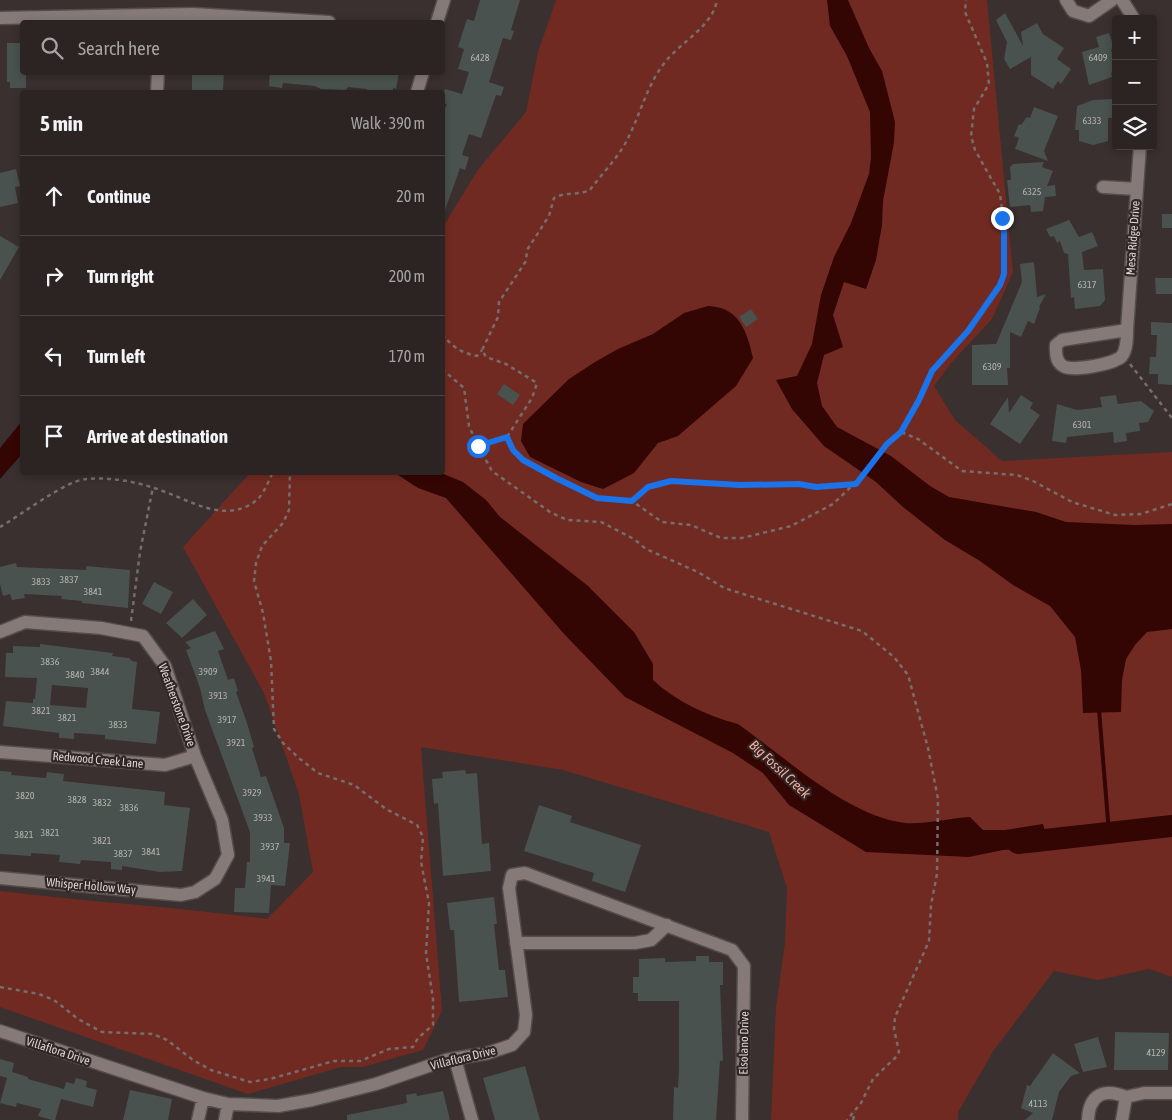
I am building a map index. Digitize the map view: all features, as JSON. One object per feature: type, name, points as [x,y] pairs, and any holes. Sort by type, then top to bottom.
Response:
[{"type":"street","points":[[438,20],[444,0]]},
{"type":"street","points":[[1066,0],[1073,11],[1089,16],[1112,0]]},
{"type":"street","points":[[1122,0],[1131,15]]},
{"type":"street","points":[[0,18],[158,18],[229,15],[300,20]]},
{"type":"street","points":[[156,90],[158,75]]},
{"type":"street","points":[[418,90],[421,75]]},
{"type":"street","name":"Mesa Ridge Drive","points":[[1123,355],[1127,330],[1140,150]]},
{"type":"street","points":[[1103,187],[1137,189]]},
{"type":"street","points":[[1123,355],[1116,361],[1098,366],[1068,368],[1062,366],[1056,358],[1056,345],[1062,340],[1127,330]]},
{"type":"street","name":"Weatherstone Drive","points":[[0,632],[25,622],[129,632],[143,636],[165,666],[195,756],[222,820],[228,855],[215,879],[195,892],[181,895]]},
{"type":"street","name":"Redwood Creek Lane","points":[[0,752],[165,765],[195,756]]},
{"type":"street","name":"Villaflora Drive","points":[[0,1031],[203,1098],[228,1104],[278,1106],[312,1100],[376,1084],[455,1059],[488,1053],[512,1045],[524,1032],[526,1015],[509,888],[512,875],[525,873],[732,950],[744,966]]},
{"type":"street","name":"Whisper Hollow Way","points":[[0,878],[181,895]]},
{"type":"street","points":[[516,943],[635,943],[651,940],[667,925]]},
{"type":"street","name":"Elsolano Drive","points":[[742,1120],[744,966]]},
{"type":"street","points":[[455,1059],[472,1120]]},
{"type":"street","points":[[1088,1120],[1092,1102],[1098,1095],[1114,1092],[1126,1097],[1144,1092],[1172,1093]]},
{"type":"street","points":[[1122,1120],[1126,1097]]},
{"type":"street","points":[[198,1120],[203,1098]]},
{"type":"street","points":[[225,1120],[228,1104]]},
{"type":"path","points":[[445,338],[452,346],[466,354],[477,356],[482,350],[498,317],[498,302],[526,261],[527,250],[549,216],[554,198],[564,193],[581,194],[590,190],[630,135],[640,107],[665,62],[701,28],[711,14],[717,0]]},
{"type":"path","points":[[507,437],[513,450],[523,460],[597,498],[632,501],[662,522],[691,525],[721,538],[742,538],[791,526],[810,518],[834,504],[856,484],[887,444],[901,432],[919,400],[932,371],[968,331],[1000,285],[1004,274],[1004,232],[1000,194],[975,150],[971,136],[974,109],[989,84],[987,64],[965,12],[966,0]]},
{"type":"path","points":[[478,446],[507,437],[532,398],[537,383],[506,364],[486,357],[482,350]]},
{"type":"path","points":[[1123,355],[1172,418]]},
{"type":"path","points":[[445,372],[464,388],[469,426],[492,471],[550,512],[567,520],[601,522],[634,540],[646,549],[698,572],[724,588],[862,630],[879,644],[908,675],[928,748],[938,799],[936,812],[937,874],[931,905],[928,941],[895,1017],[894,1029],[899,1052],[873,1079],[855,1111],[847,1120]]},
{"type":"path","points":[[901,432],[918,439],[962,471],[1016,475],[1033,480],[1072,502],[1115,515],[1141,514],[1172,504]]},
{"type":"path","points":[[0,527],[68,484],[84,479],[116,479],[153,487],[206,508],[224,512],[241,509],[259,498],[271,475]]},
{"type":"path","points":[[0,986],[39,994],[54,1000],[102,1032],[153,1034],[167,1040],[193,1060],[211,1070],[250,1082],[270,1079],[334,1060],[360,1060],[389,1049],[413,1047],[418,1038],[434,1025],[433,999],[426,952],[429,903],[421,862],[423,837],[417,825],[397,817],[354,785],[318,773],[289,748],[274,729],[271,662],[263,613],[254,582],[256,563],[262,546],[283,523],[289,510],[290,475]]},
{"type":"path","points":[[632,501],[648,487],[671,481],[740,485],[799,484],[816,487],[856,484]]},
{"type":"path","points":[[129,632],[140,552],[153,487]]},
{"type":"path","points":[[853,1120],[855,1111]]},
{"type":"shaded area","points":[[556,0],[987,0],[1013,272],[992,319],[952,362],[934,386],[955,420],[1002,461],[1172,452],[1172,977],[1149,969],[1098,980],[1054,971],[994,1050],[958,1112],[958,1120],[771,1120],[776,1007],[785,943],[787,888],[769,832],[563,770],[421,747],[442,1011],[423,1050],[363,1067],[341,1067],[248,1094],[0,1007],[0,891],[267,919],[313,872],[299,794],[264,693],[183,547],[248,475],[445,475],[445,224],[477,171],[526,112],[538,52]]},
{"type":"water","points":[[827,0],[848,0],[869,48],[882,71],[895,122],[894,142],[883,201],[882,225],[876,260],[866,289],[844,282],[833,315],[843,347],[824,355],[817,383],[822,406],[837,427],[891,456],[930,486],[949,497],[1036,512],[1066,522],[1135,525],[1172,524],[1172,629],[1147,632],[1126,659],[1122,680],[1121,712],[1083,713],[1081,670],[1075,637],[1050,606],[1013,585],[980,561],[945,540],[903,507],[876,482],[824,446],[792,409],[776,380],[797,376],[812,344],[821,295],[834,257],[851,223],[869,174],[871,158],[870,112],[847,56],[830,26]]},
{"type":"water","points":[[708,306],[719,307],[727,311],[740,322],[748,339],[753,358],[736,386],[678,436],[658,443],[634,473],[603,489],[581,482],[530,457],[521,441],[523,424],[569,379],[618,349],[653,334],[684,313]]},
{"type":"water","points":[[20,423],[20,456],[0,479],[0,448]]},
{"type":"water","points":[[398,475],[445,475],[463,482],[486,500],[500,517],[588,586],[634,632],[653,664],[653,680],[662,688],[693,707],[715,717],[738,724],[796,768],[839,797],[883,818],[905,823],[970,817],[983,830],[1005,830],[1043,824],[1050,848],[1003,850],[969,857],[866,852],[789,805],[763,773],[733,753],[625,697],[565,635],[446,498],[418,488]]},
{"type":"building","points":[[480,0],[520,0],[511,30],[514,31],[511,40],[503,38],[489,82],[504,87],[501,96],[496,95],[481,138],[469,134],[462,155],[469,157],[465,170],[460,168],[445,210],[445,108],[447,104],[445,104],[445,90],[445,89],[462,94],[469,72],[458,69],[464,49],[458,47],[467,19],[474,21]]},
{"type":"building","points":[[1005,13],[1023,46],[1021,32],[1037,23],[1043,34],[1064,48],[1057,59],[1071,69],[1061,84],[1058,81],[1053,89],[1031,75],[1031,57],[1010,69],[1004,59],[1007,42],[996,20]]},
{"type":"building","points":[[1109,33],[1112,42],[1112,77],[1089,85],[1082,52],[1099,47],[1096,37]]},
{"type":"building","points":[[7,43],[20,43],[20,75],[26,75],[26,88],[10,88],[10,82],[7,82]]},
{"type":"building","points":[[192,75],[224,75],[223,90],[192,90]]},
{"type":"building","points":[[270,75],[398,75],[396,89],[393,88],[393,90],[368,90],[348,87],[346,90],[321,89],[315,86],[283,83],[282,88],[269,86]]},
{"type":"building","points":[[1112,99],[1112,118],[1108,118],[1108,141],[1093,145],[1079,141],[1079,130],[1075,130],[1077,106],[1093,100]]},
{"type":"building","points":[[1034,107],[1058,116],[1044,151],[1048,161],[1015,149],[1019,138],[1014,136],[1019,124],[1021,125],[1027,117],[1030,118]]},
{"type":"building","points":[[1044,162],[1042,167],[1053,171],[1047,186],[1055,185],[1056,196],[1045,197],[1043,211],[1031,212],[1030,205],[1010,207],[1007,180],[1011,180],[1010,167],[1013,164]]},
{"type":"building","points":[[16,169],[20,186],[15,187],[18,203],[0,207],[0,173]]},
{"type":"building","points":[[1162,214],[1172,214],[1172,228],[1162,228]]},
{"type":"building","points":[[1069,220],[1079,237],[1092,232],[1098,246],[1082,252],[1084,270],[1103,269],[1105,300],[1100,306],[1075,309],[1074,297],[1071,298],[1068,254],[1064,253],[1060,241],[1057,243],[1054,236],[1050,237],[1046,229]]},
{"type":"building","points":[[0,236],[19,247],[0,280]]},
{"type":"building","points":[[1034,262],[1037,297],[1046,294],[1039,307],[1034,324],[1028,321],[1021,337],[1010,332],[1010,368],[1007,368],[1008,385],[972,385],[972,345],[996,344],[1022,282],[1020,264]]},
{"type":"building","points":[[1155,278],[1172,278],[1172,294],[1156,294]]},
{"type":"building","points":[[751,309],[758,319],[746,327],[739,317]]},
{"type":"building","points":[[1151,322],[1172,323],[1172,385],[1158,384],[1158,374],[1149,374],[1150,357],[1156,357],[1157,335],[1151,335]]},
{"type":"building","points":[[504,384],[520,395],[513,405],[497,394]]},
{"type":"building","points":[[1021,395],[1033,403],[1030,408],[1040,415],[1020,444],[990,424],[1008,397],[1009,413]]},
{"type":"building","points":[[1116,395],[1118,404],[1141,401],[1154,411],[1148,422],[1139,423],[1140,431],[1126,433],[1127,441],[1114,443],[1113,432],[1067,437],[1066,443],[1052,441],[1057,404],[1077,410],[1102,407],[1100,397]]},
{"type":"building","points":[[16,563],[17,567],[86,570],[86,566],[130,570],[128,608],[82,603],[82,601],[61,599],[62,596],[24,594],[25,598],[12,600],[10,594],[3,596],[0,584],[0,567]]},
{"type":"building","points":[[154,582],[173,592],[161,614],[142,604]]},
{"type":"building","points":[[193,599],[207,615],[182,638],[166,623]]},
{"type":"building","points":[[215,631],[224,649],[218,651],[228,680],[234,678],[238,691],[236,692],[247,723],[261,777],[266,776],[284,828],[284,843],[290,843],[285,886],[271,885],[269,913],[234,912],[235,888],[245,888],[247,862],[250,862],[250,832],[205,710],[200,688],[186,650],[191,648],[185,642]]},
{"type":"building","points":[[40,644],[113,653],[112,656],[129,658],[137,662],[132,709],[160,712],[156,744],[105,739],[105,735],[74,733],[74,739],[59,738],[59,733],[3,726],[6,701],[33,703],[37,678],[5,677],[6,653],[13,653],[13,646],[40,647]],"holes":[[[52,685],[88,688],[86,708],[50,705]]]},
{"type":"building","points":[[465,770],[466,774],[477,773],[482,844],[489,843],[491,871],[443,876],[438,803],[434,804],[432,779],[443,778],[442,772]]},
{"type":"building","points":[[0,771],[12,772],[11,775],[46,778],[47,772],[64,774],[63,781],[165,792],[164,805],[190,808],[182,871],[160,872],[122,866],[122,870],[111,869],[111,862],[81,860],[80,864],[59,862],[60,855],[31,853],[31,856],[0,854]]},
{"type":"building","points":[[539,805],[572,816],[570,822],[641,845],[625,892],[592,881],[594,873],[524,851]]},
{"type":"building","points":[[494,897],[497,924],[494,924],[499,970],[505,970],[508,997],[459,1002],[454,930],[450,930],[447,903]]},
{"type":"building","points":[[696,956],[709,956],[709,962],[723,962],[723,985],[720,985],[723,1061],[720,1061],[716,1120],[673,1120],[674,1087],[678,1088],[679,1069],[679,1001],[638,1001],[638,993],[633,993],[633,977],[639,977],[639,959],[665,958],[665,962],[696,961]]},
{"type":"building","points":[[1115,1032],[1169,1033],[1168,1070],[1114,1070]]},
{"type":"building","points":[[1098,1037],[1107,1067],[1083,1072],[1074,1044]]},
{"type":"building","points":[[1053,1053],[1080,1073],[1071,1076],[1059,1092],[1052,1120],[1025,1120],[1033,1113],[1021,1108],[1027,1085],[1030,1086]]},
{"type":"building","points":[[0,1059],[14,1063],[12,1072],[28,1077],[28,1079],[64,1089],[66,1082],[74,1084],[76,1078],[87,1081],[86,1087],[97,1090],[93,1107],[61,1099],[55,1120],[52,1120],[38,1116],[41,1109],[17,1103],[16,1107],[0,1103],[7,1078],[0,1076]]},
{"type":"building","points":[[525,1066],[540,1120],[495,1120],[483,1078]]},
{"type":"building","points":[[130,1090],[172,1099],[168,1120],[123,1120]]},
{"type":"building","points":[[443,1091],[450,1120],[347,1120],[347,1115],[407,1103],[406,1095],[416,1093],[417,1096]]},
{"type":"waterway","points":[[1099,710],[1109,833]]},
{"type":"waterway","name":"Big Fossil Creek","points":[[1018,843],[1172,826]]},
{"type":"route","points":[[478,446],[507,437],[513,450],[523,460],[597,498],[632,501],[648,487],[671,481],[740,485],[799,484],[816,487],[839,487],[856,484],[887,444],[901,432],[919,400],[932,371],[968,331],[1000,285],[1004,274],[1002,218]]}]
